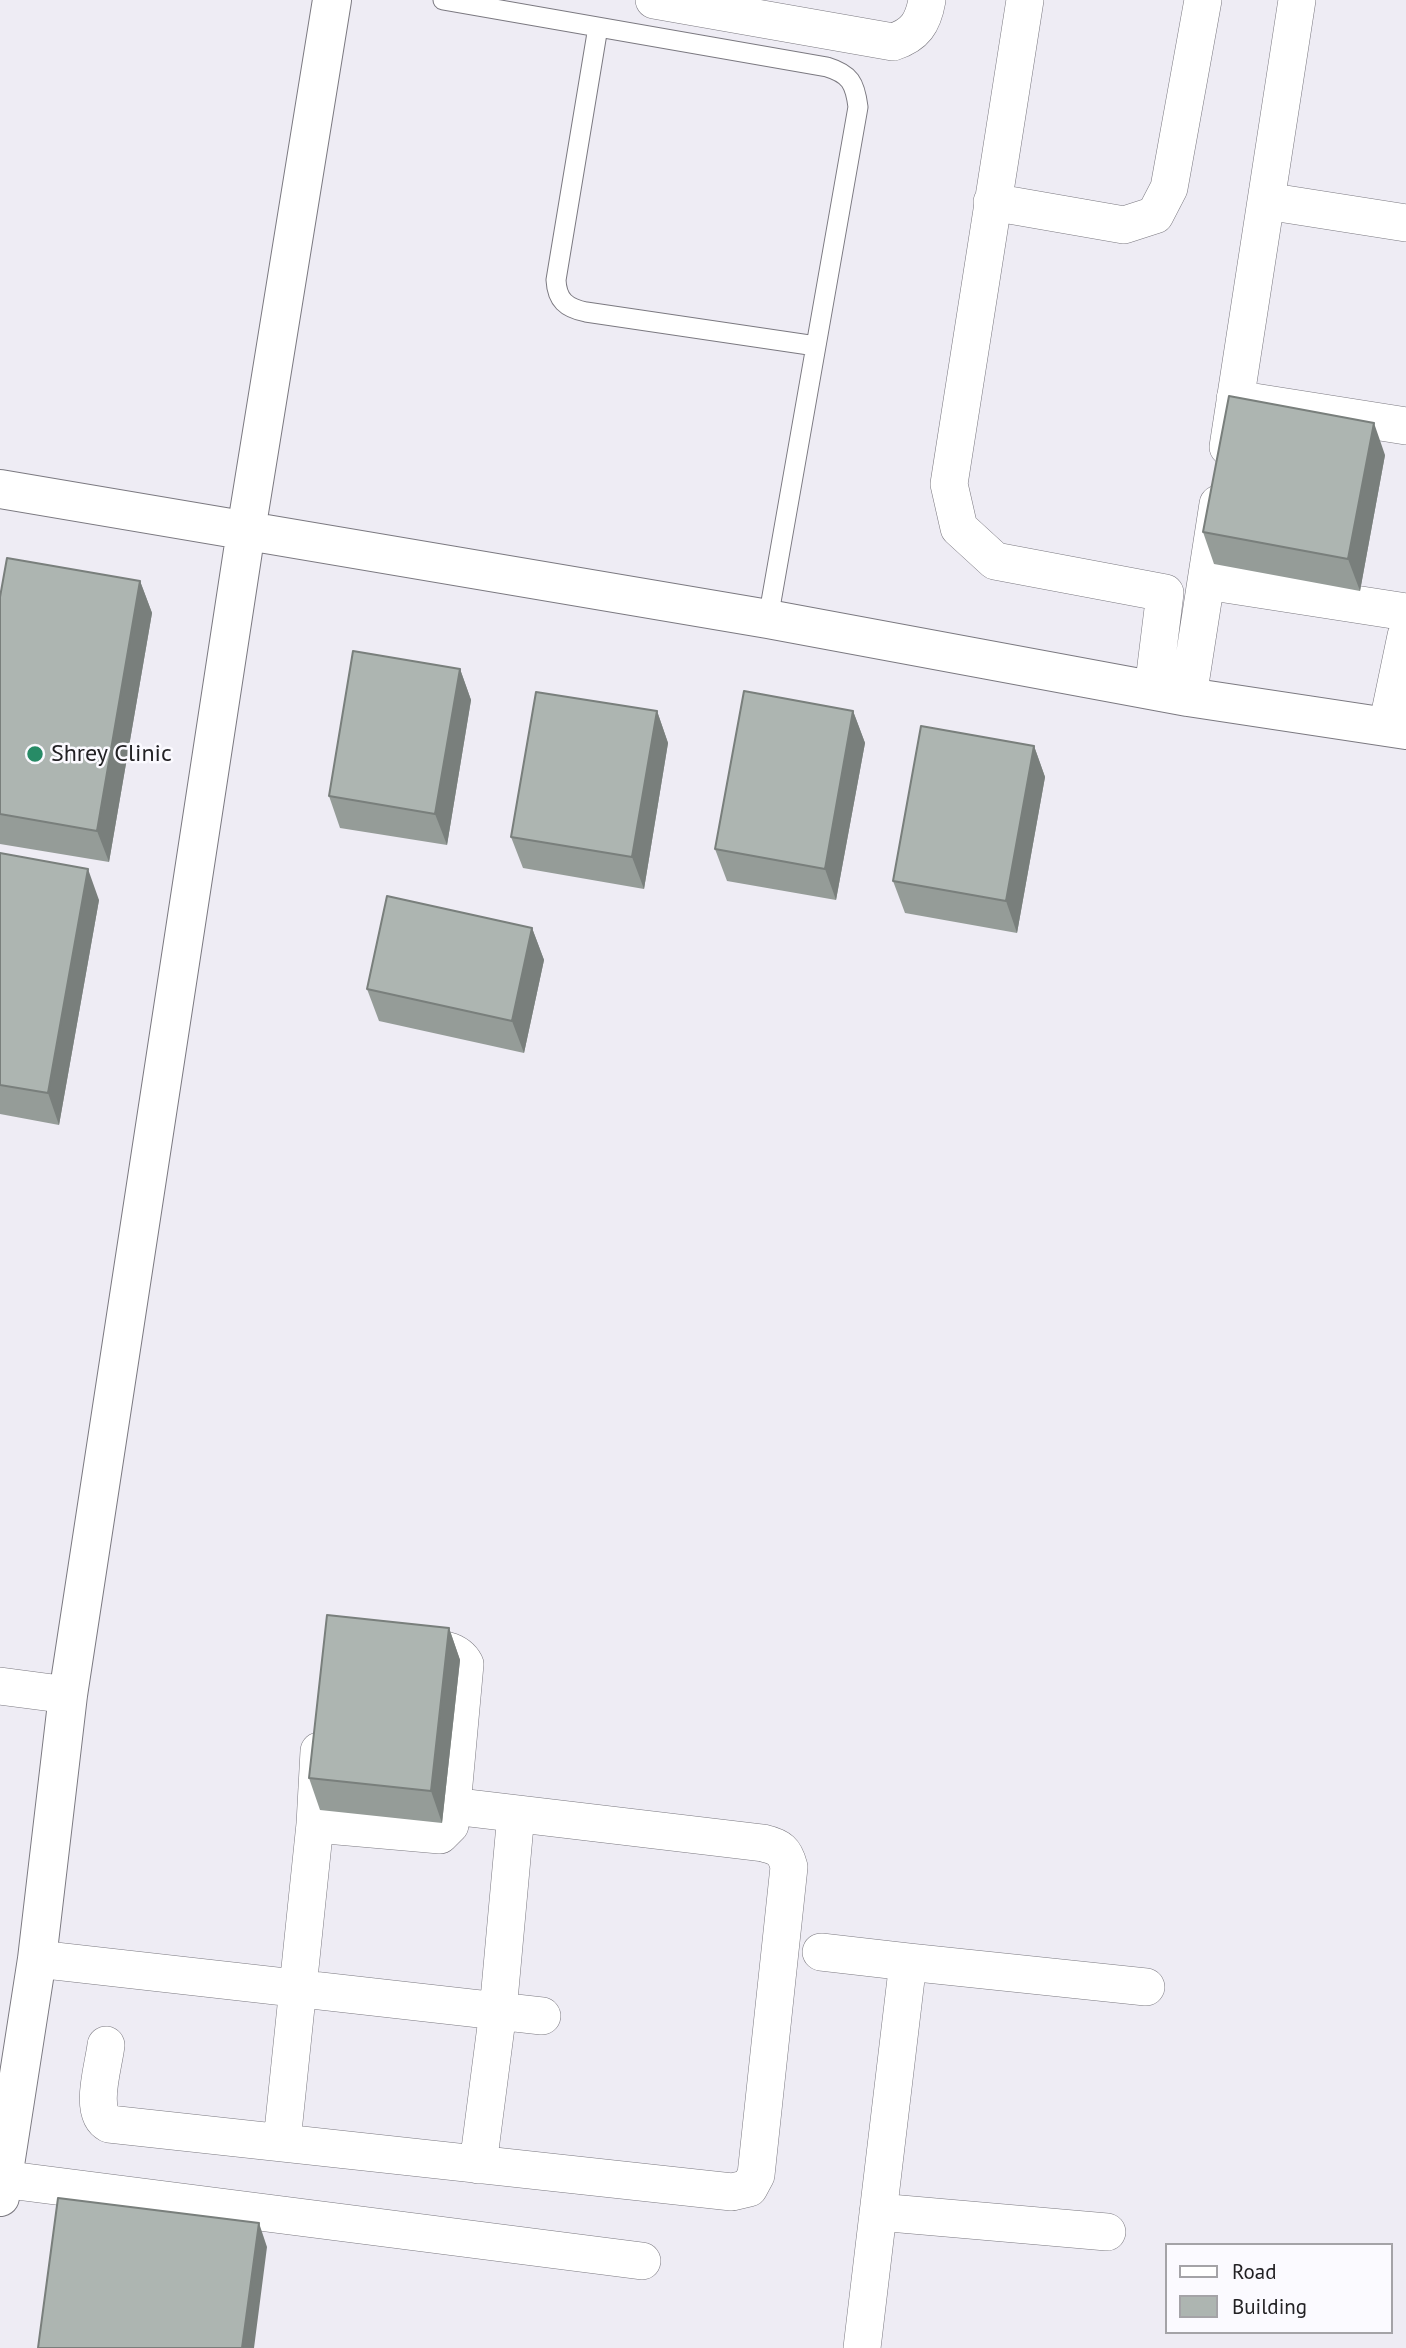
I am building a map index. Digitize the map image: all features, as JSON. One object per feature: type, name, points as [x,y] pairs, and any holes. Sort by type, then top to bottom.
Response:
[{"type":"street","points":[[332,0],[246,531],[68,1695],[37,1959],[1,2188],[642,2261]]},
{"type":"street","points":[[654,0],[892,42],[907,38],[918,29],[927,0]]},
{"type":"street","points":[[1025,0],[948,484],[960,528],[995,561],[1165,593],[1170,693]]},
{"type":"street","points":[[992,202],[1124,225],[1155,215],[1169,188],[1203,0]]},
{"type":"street","points":[[1170,693],[1206,581],[1297,0]]},
{"type":"street","points":[[1266,201],[1406,223]]},
{"type":"street","points":[[1235,399],[1406,426]]},
{"type":"street","points":[[0,489],[768,619],[1170,693],[1396,729],[1406,636]]},
{"type":"street","points":[[1206,581],[1406,612]]},
{"type":"street","points":[[315,1824],[440,1835],[450,1825],[465,1664],[460,1655],[451,1651],[375,1645]]},
{"type":"street","points":[[0,1686],[68,1695]]},
{"type":"street","points":[[282,2141],[300,1987],[322,1718]]},
{"type":"street","points":[[106,2045],[98,2110],[103,2121],[109,2124],[732,2192],[749,2188],[756,2175],[789,1867],[786,1854],[778,1846],[764,1843],[452,1807]]},
{"type":"street","points":[[478,2165],[498,2011],[516,1814]]},
{"type":"street","points":[[821,1952],[1146,1987]]},
{"type":"street","points":[[37,1959],[542,2016]]},
{"type":"street","points":[[862,2348],[908,1962]]},
{"type":"street","points":[[878,2212],[1107,2232]]},
{"type":"lane","points":[[443,0],[827,67],[844,72],[856,86],[858,107],[768,619]]},
{"type":"lane","points":[[598,27],[556,280],[557,293],[562,302],[571,309],[586,312],[816,346]]},
{"type":"building","points":[[1229,396],[1374,423],[1348,559],[1203,532]]},
{"type":"building","points":[[7,558],[140,581],[97,831],[0,814],[0,597]]},
{"type":"building","points":[[353,651],[460,669],[435,814],[329,796]]},
{"type":"building","points":[[744,691],[853,711],[825,869],[715,849]]},
{"type":"building","points":[[536,692],[657,711],[632,857],[511,837]]},
{"type":"building","points":[[921,726],[1034,746],[1006,901],[893,881]]},
{"type":"building","points":[[0,853],[88,869],[48,1093],[0,1085]]},
{"type":"building","points":[[387,896],[532,928],[512,1021],[367,989]]},
{"type":"building","points":[[327,1615],[449,1628],[431,1791],[309,1778]]},
{"type":"building","points":[[58,2198],[259,2223],[242,2348],[38,2348]]},
{"type":"place","name":"Shrey Clinic","points":[[35,754]]}]
